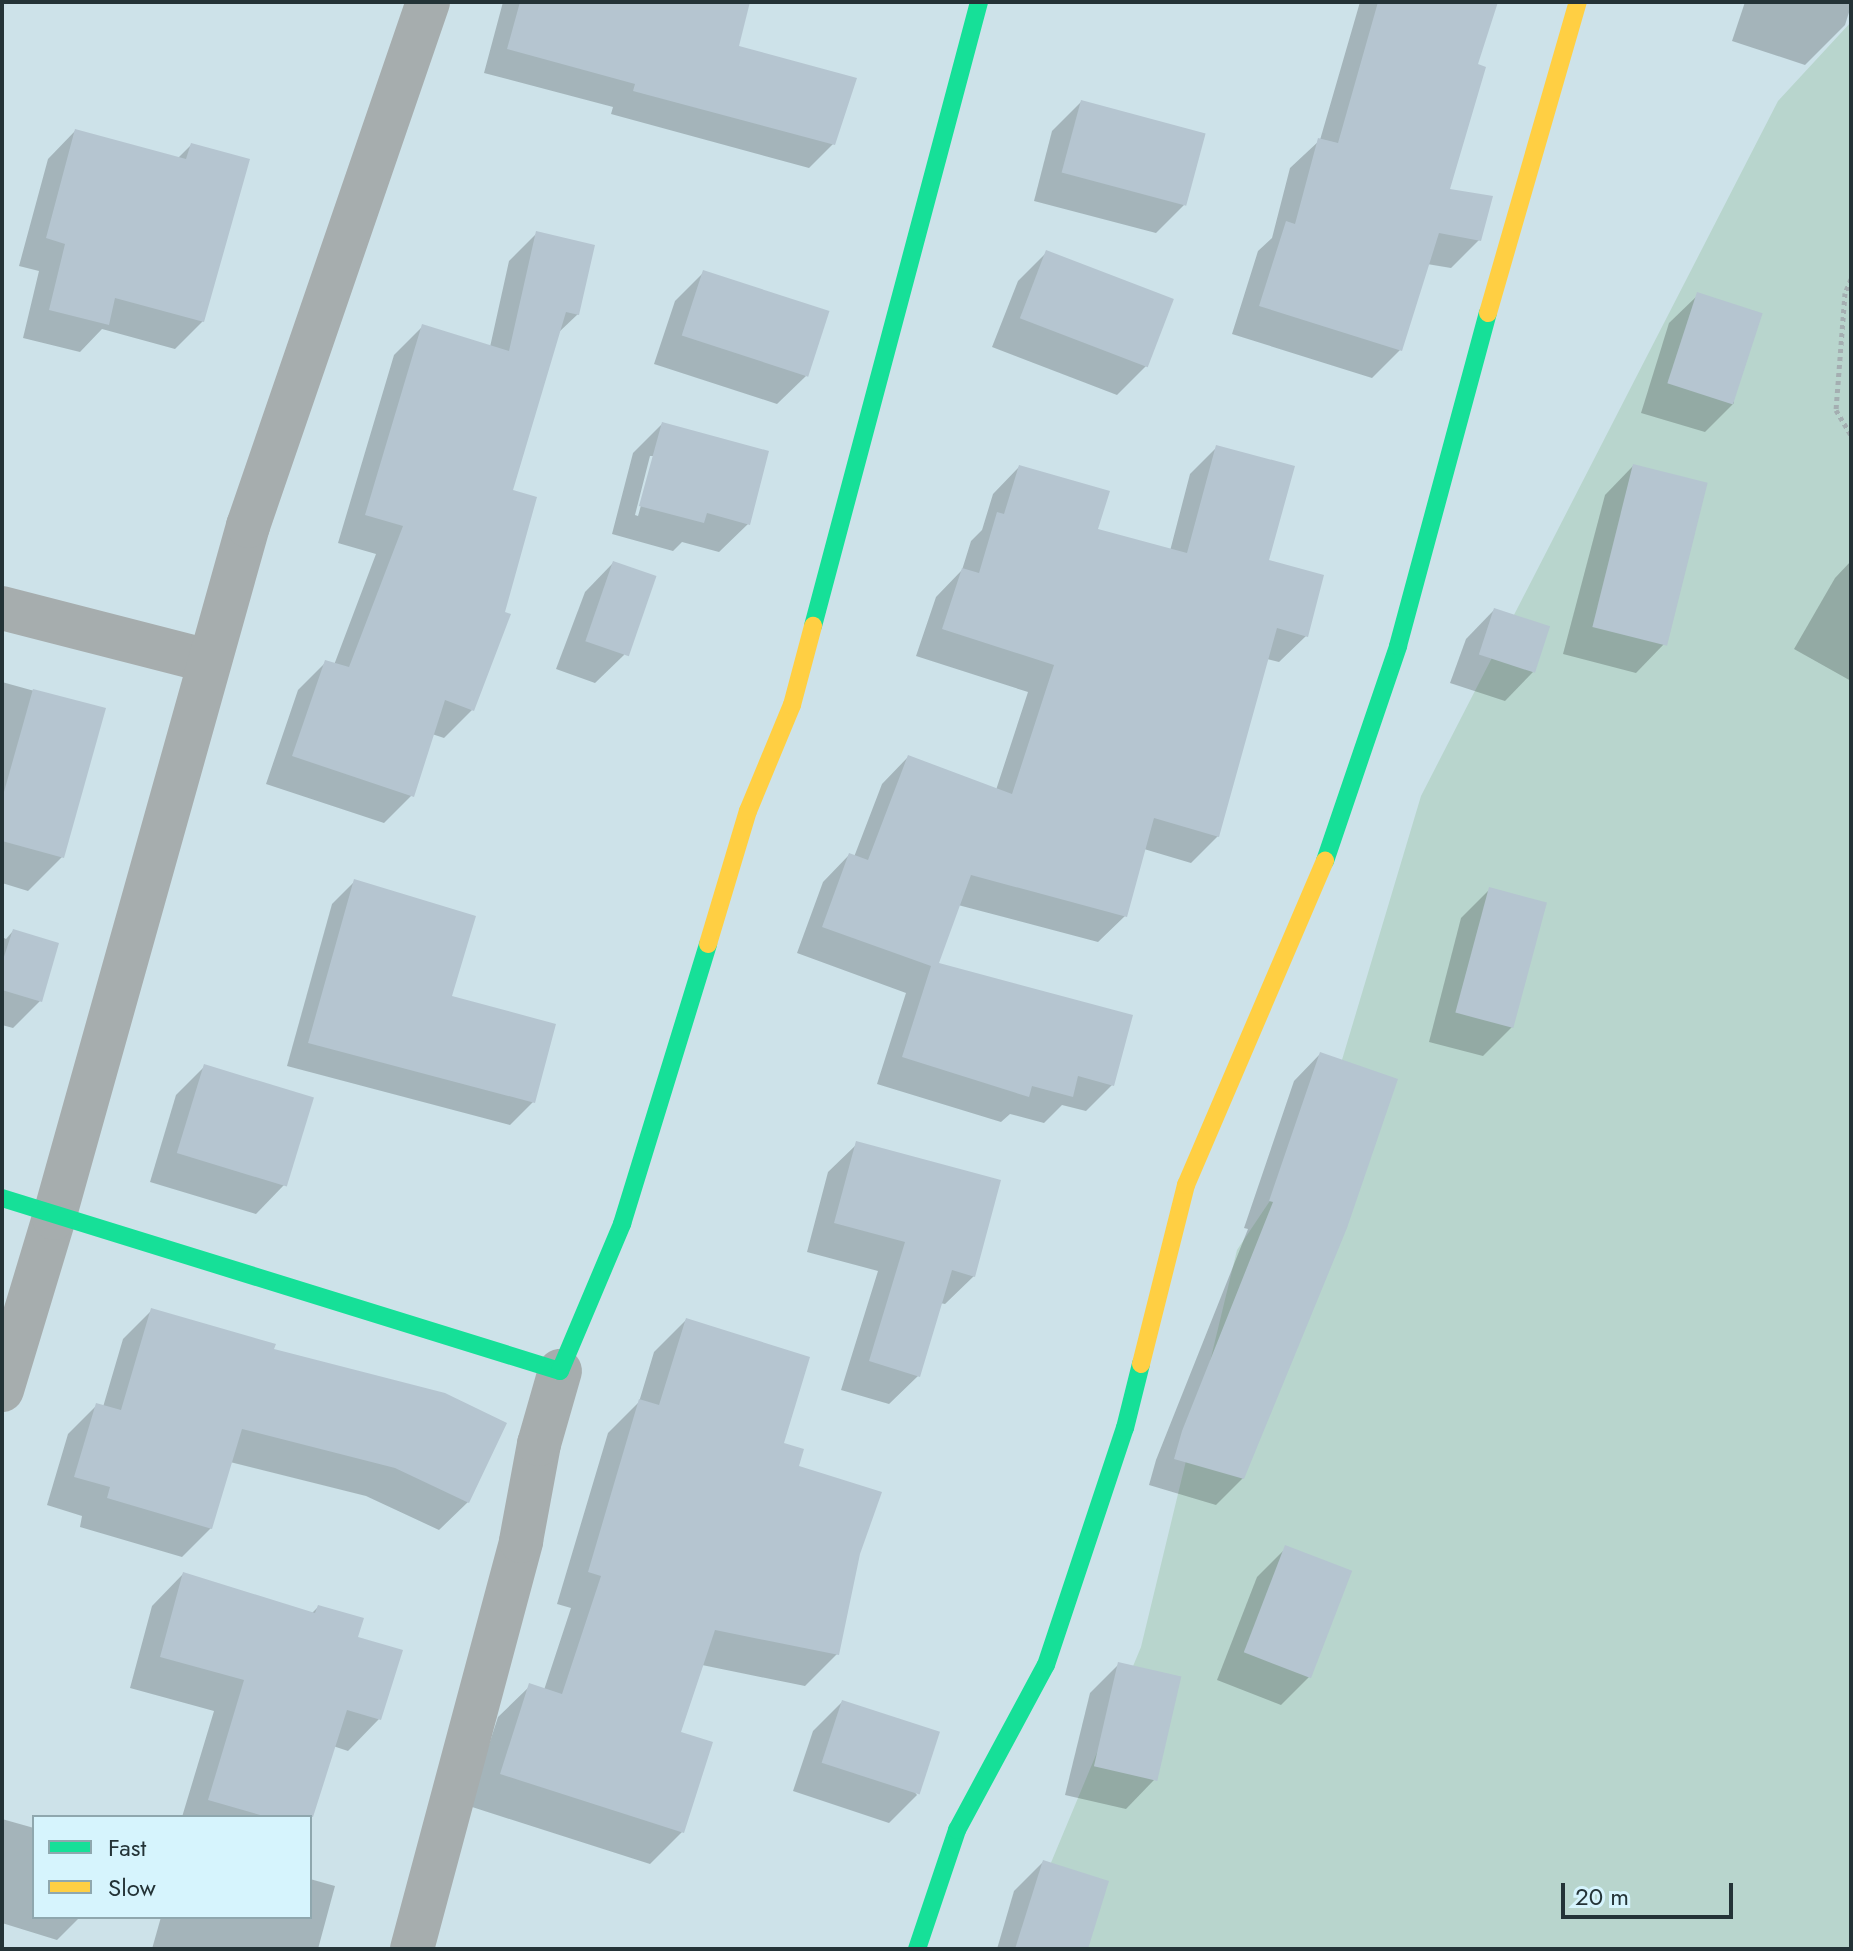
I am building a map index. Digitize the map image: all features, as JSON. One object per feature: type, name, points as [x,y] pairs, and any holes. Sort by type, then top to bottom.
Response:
[{"type":"street","points":[[2,1390],[55,1214],[248,526],[428,2]]},
{"type":"street","points":[[412,1949],[521,1541],[539,1444],[560,1371],[622,1224],[748,811],[792,705],[979,2]]},
{"type":"street","points":[[917,1949],[957,1830],[1046,1665],[1125,1428],[1186,1185],[1329,851],[1398,646],[1517,203],[1578,2]]},
{"type":"street","points":[[2,608],[209,661]]},
{"type":"street","points":[[2,1198],[560,1371]]},
{"type":"path","points":[[1851,279],[1845,293],[1836,410],[1851,435]]},
{"type":"green space","points":[[1851,22],[1851,1949],[1015,1949],[1141,1647],[1237,1250],[1324,1120],[1421,796],[1778,101]]},
{"type":"building","points":[[520,2],[750,2],[739,46],[857,78],[835,145],[633,91],[635,84],[507,49]]},
{"type":"building","points":[[1378,2],[1498,2],[1478,64],[1486,67],[1450,189],[1493,196],[1481,241],[1439,233],[1402,351],[1259,306],[1286,221],[1295,224],[1318,138],[1338,143]]},
{"type":"building","points":[[1081,100],[1206,133],[1186,206],[1062,172]]},
{"type":"building","points":[[75,129],[186,159],[191,143],[250,159],[204,322],[115,298],[109,325],[49,310],[65,244],[46,238]]},
{"type":"building","points":[[536,231],[595,245],[579,315],[566,312],[513,490],[537,497],[505,612],[511,614],[474,711],[445,700],[414,797],[292,756],[325,660],[349,667],[403,526],[365,515],[422,324],[509,351]]},
{"type":"building","points":[[1046,250],[1174,299],[1148,367],[1020,318]]},
{"type":"building","points":[[703,270],[829,311],[808,377],[682,336]]},
{"type":"building","points":[[1697,292],[1763,313],[1733,405],[1667,383]]},
{"type":"building","points":[[662,422],[769,451],[750,525],[707,513],[704,523],[639,506]]},
{"type":"building","points":[[1216,445],[1295,466],[1269,560],[1324,575],[1308,637],[1277,628],[1219,837],[1154,818],[1127,917],[971,875],[939,963],[1133,1015],[1114,1086],[1078,1076],[1073,1097],[1032,1086],[1029,1097],[902,1057],[931,966],[822,927],[849,853],[868,860],[908,755],[1012,794],[1054,665],[942,629],[962,568],[979,573],[997,512],[1004,514],[1019,465],[1110,491],[1098,529],[1187,553]]},
{"type":"building","points":[[1633,464],[1708,483],[1667,646],[1592,627]]},
{"type":"building","points":[[613,561],[656,576],[629,656],[585,641]]},
{"type":"building","points":[[1494,608],[1550,626],[1535,673],[1479,655]]},
{"type":"building","points":[[33,689],[106,708],[64,858],[2,841],[2,799]]},
{"type":"building","points":[[354,879],[476,916],[452,996],[556,1024],[535,1103],[308,1043]]},
{"type":"building","points":[[1489,887],[1547,903],[1513,1028],[1455,1013]]},
{"type":"building","points":[[13,929],[59,943],[42,1002],[2,990],[2,963]]},
{"type":"building","points":[[1320,1052],[1398,1079],[1347,1228],[1244,1479],[1174,1459],[1182,1431],[1273,1202],[1269,1201]]},
{"type":"building","points":[[204,1064],[314,1098],[287,1187],[177,1153]]},
{"type":"building","points":[[856,1141],[1001,1180],[975,1277],[952,1270],[920,1377],[869,1361],[905,1242],[834,1223]]},
{"type":"building","points":[[151,1308],[276,1344],[274,1349],[445,1393],[507,1423],[469,1503],[395,1468],[242,1429],[212,1529],[107,1498],[110,1487],[74,1477],[96,1403],[121,1410]]},
{"type":"building","points":[[686,1318],[810,1357],[784,1443],[804,1449],[799,1466],[882,1492],[860,1554],[839,1655],[715,1630],[681,1732],[713,1742],[684,1833],[500,1774],[529,1683],[562,1694],[601,1576],[588,1572],[639,1399],[659,1405]]},
{"type":"building","points":[[1285,1545],[1352,1571],[1311,1678],[1244,1652]]},
{"type":"building","points":[[183,1572],[315,1613],[318,1605],[364,1618],[358,1637],[403,1650],[381,1720],[347,1710],[313,1817],[260,1815],[208,1800],[244,1680],[160,1657]]},
{"type":"building","points":[[1118,1662],[1181,1677],[1157,1781],[1094,1766]]},
{"type":"building","points":[[842,1700],[940,1732],[920,1795],[822,1763]]},
{"type":"building","points":[[1043,1860],[1109,1881],[1088,1949],[1015,1949]]},
{"type":"traffic: fast","points":[[813,626],[979,2]]},
{"type":"traffic: fast","points":[[1325,861],[1398,646],[1488,313]]},
{"type":"traffic: fast","points":[[2,1198],[560,1371],[622,1224],[708,944]]},
{"type":"traffic: fast","points":[[917,1949],[957,1830],[1046,1665],[1125,1428],[1141,1364]]},
{"type":"traffic: slow","points":[[1488,313],[1578,2]]},
{"type":"traffic: slow","points":[[708,944],[748,811],[792,705],[813,626]]},
{"type":"traffic: slow","points":[[1141,1364],[1186,1185],[1325,861]]}]
